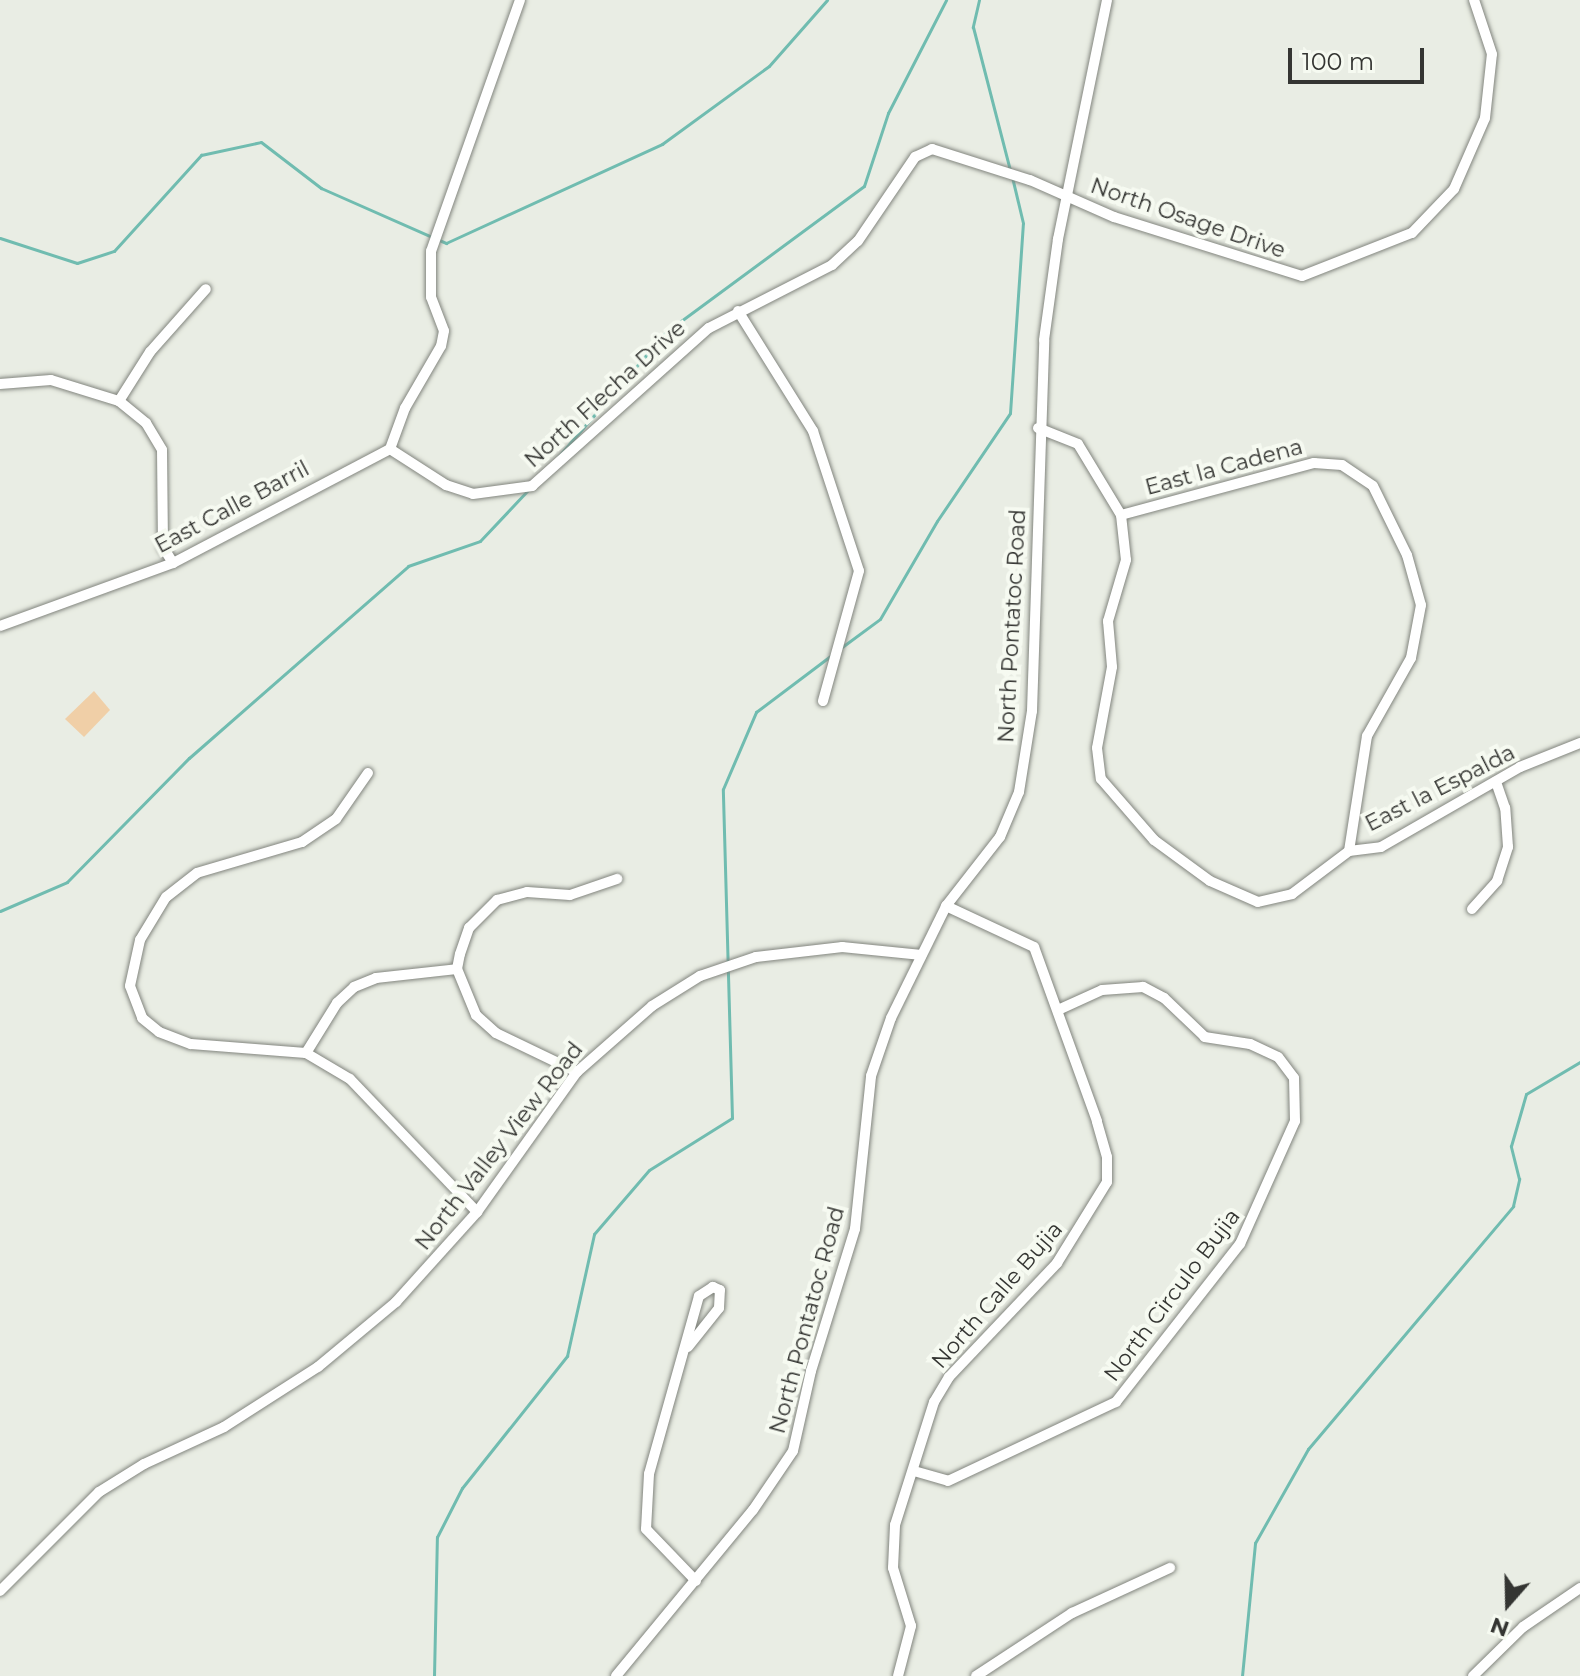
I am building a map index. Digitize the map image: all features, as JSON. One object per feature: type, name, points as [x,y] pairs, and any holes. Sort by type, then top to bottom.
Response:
[{"type":"street","points":[[390,449],[420,376],[441,346],[444,331],[431,297],[431,251],[520,0]]},
{"type":"street","name":"North Pontatoc Road","points":[[616,1676],[696,1581],[793,1451],[811,1371],[855,1229],[871,1076],[946,906],[1007,824],[1024,770],[1037,601],[1038,428],[1044,340],[1066,197],[1086,121],[1107,0]]},
{"type":"street","name":"North Osage Drive","points":[[1066,197],[1239,260],[1302,276],[1412,233],[1454,189],[1485,118],[1492,54],[1474,0]]},
{"type":"street","name":"North Flecha Drive","points":[[390,449],[446,485],[473,494],[532,486],[680,350],[738,311],[832,265],[858,241],[915,157],[932,149],[1066,197]]},
{"type":"street","points":[[119,401],[150,352],[206,289]]},
{"type":"street","points":[[738,311],[813,431],[859,571],[823,701]]},
{"type":"street","points":[[0,384],[51,380],[119,401],[146,423],[162,450],[163,547],[173,563]]},
{"type":"street","name":"East la Espalda","points":[[1038,428],[1078,444],[1121,515],[1126,560],[1108,621],[1112,667],[1097,748],[1101,779],[1154,840],[1240,897],[1258,902],[1292,894],[1349,851],[1381,847],[1496,782],[1580,743]]},
{"type":"street","name":"East Calle Barril","points":[[0,626],[173,563],[390,449]]},
{"type":"street","name":"East la Cadena","points":[[1121,515],[1314,463],[1342,465],[1373,486],[1407,555],[1421,605],[1411,658],[1367,736],[1349,851]]},
{"type":"street","points":[[368,773],[336,819],[302,842],[197,873],[166,897],[147,924],[134,962],[134,1000],[142,1018],[159,1032],[191,1044],[306,1053],[367,1093],[477,1212]]},
{"type":"street","points":[[1472,909],[1497,881],[1508,847],[1505,808],[1496,782]]},
{"type":"street","points":[[577,1072],[496,1033],[476,1015],[457,969],[469,928],[497,900],[527,892],[570,895],[617,879]]},
{"type":"street","name":"North Calle Bujia","points":[[898,1676],[911,1626],[893,1568],[894,1536],[934,1402],[949,1377],[1057,1263],[1107,1182],[1107,1157],[1097,1121],[1034,947],[946,906]]},
{"type":"street","name":"North Valley View Road","points":[[0,1591],[99,1492],[144,1464],[224,1427],[318,1367],[396,1302],[477,1212],[577,1072],[652,1006],[731,964],[842,947],[922,955]]},
{"type":"street","points":[[306,1053],[337,1003],[354,987],[376,978],[457,969]]},
{"type":"street","name":"North Circulo Bujia","points":[[914,1471],[948,1481],[1116,1402],[1240,1244],[1295,1121],[1294,1078],[1278,1057],[1250,1044],[1205,1037],[1164,998],[1143,987],[1102,990],[1058,1010]]},
{"type":"street","points":[[688,1347],[719,1308],[720,1290],[713,1287],[699,1296],[688,1347],[649,1474],[646,1529],[696,1581]]},
{"type":"street","points":[[976,1676],[1072,1613],[1170,1568]]},
{"type":"street","points":[[1473,1676],[1523,1627],[1580,1588]]},
{"type":"shaded area","points":[[94,691],[110,710],[84,737],[65,719]]},
{"type":"waterway","points":[[439,240],[446,243],[662,144],[769,66],[827,0]]},
{"type":"waterway","points":[[557,458],[666,332],[864,186],[888,113],[946,0]]},
{"type":"waterway","points":[[979,0],[973,27],[1010,170]]},
{"type":"waterway","points":[[0,238],[77,263],[114,251],[201,155],[261,142],[321,188],[432,237]]},
{"type":"waterway","points":[[842,647],[880,619],[937,521],[1010,413],[1023,223],[1012,177]]},
{"type":"waterway","points":[[0,911],[67,882],[189,758],[408,566],[480,541],[528,490]]},
{"type":"waterway","points":[[434,1676],[437,1537],[462,1488],[567,1356],[594,1234],[649,1170],[732,1118],[723,789],[756,712],[833,654]]},
{"type":"waterway","points":[[1242,1676],[1255,1543],[1308,1449],[1513,1206],[1519,1179],[1511,1146],[1526,1094],[1580,1062]]}]
